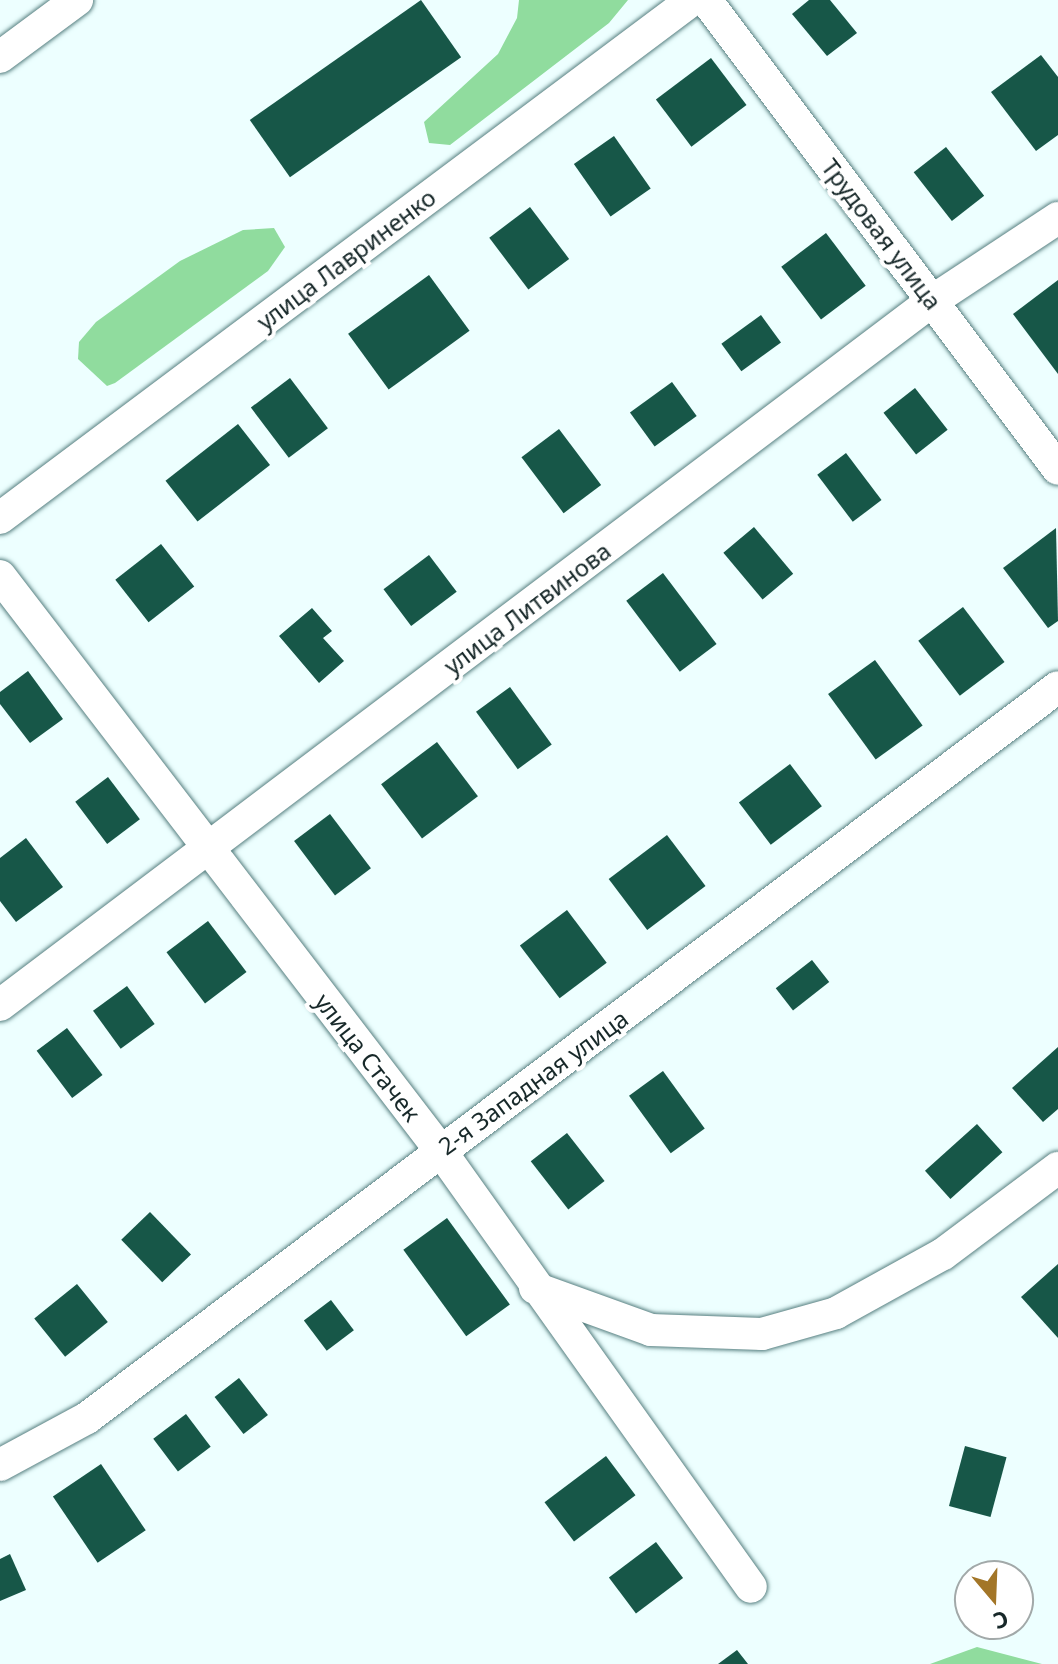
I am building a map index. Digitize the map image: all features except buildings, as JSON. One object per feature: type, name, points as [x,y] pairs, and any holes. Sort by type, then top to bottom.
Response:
[{"type":"street","points":[[0,57],[77,0]]},
{"type":"street","name":"улица Лавриненко","points":[[0,518],[692,0]]},
{"type":"street","name":"Трудовая улица","points":[[706,0],[1058,469]]},
{"type":"street","name":"улица Литвинова","points":[[0,1005],[932,301],[1058,218]]},
{"type":"street","name":"улица Стачек","points":[[0,576],[207,851],[440,1150],[535,1288],[751,1587]]},
{"type":"street","name":"2-я Западная улица","points":[[0,1465],[87,1418],[440,1150],[607,1030],[1058,687]]},
{"type":"street","points":[[535,1288],[651,1330],[762,1334],[836,1313],[943,1254],[1058,1168]]},
{"type":"green space","points":[[519,0],[628,0],[609,23],[450,145],[429,143],[424,122],[498,54],[517,18]]},
{"type":"green space","points":[[274,228],[285,247],[268,271],[115,383],[107,386],[78,359],[79,342],[96,322],[180,261],[243,230]]},
{"type":"green space","points":[[977,1647],[1042,1664],[930,1664]]}]
